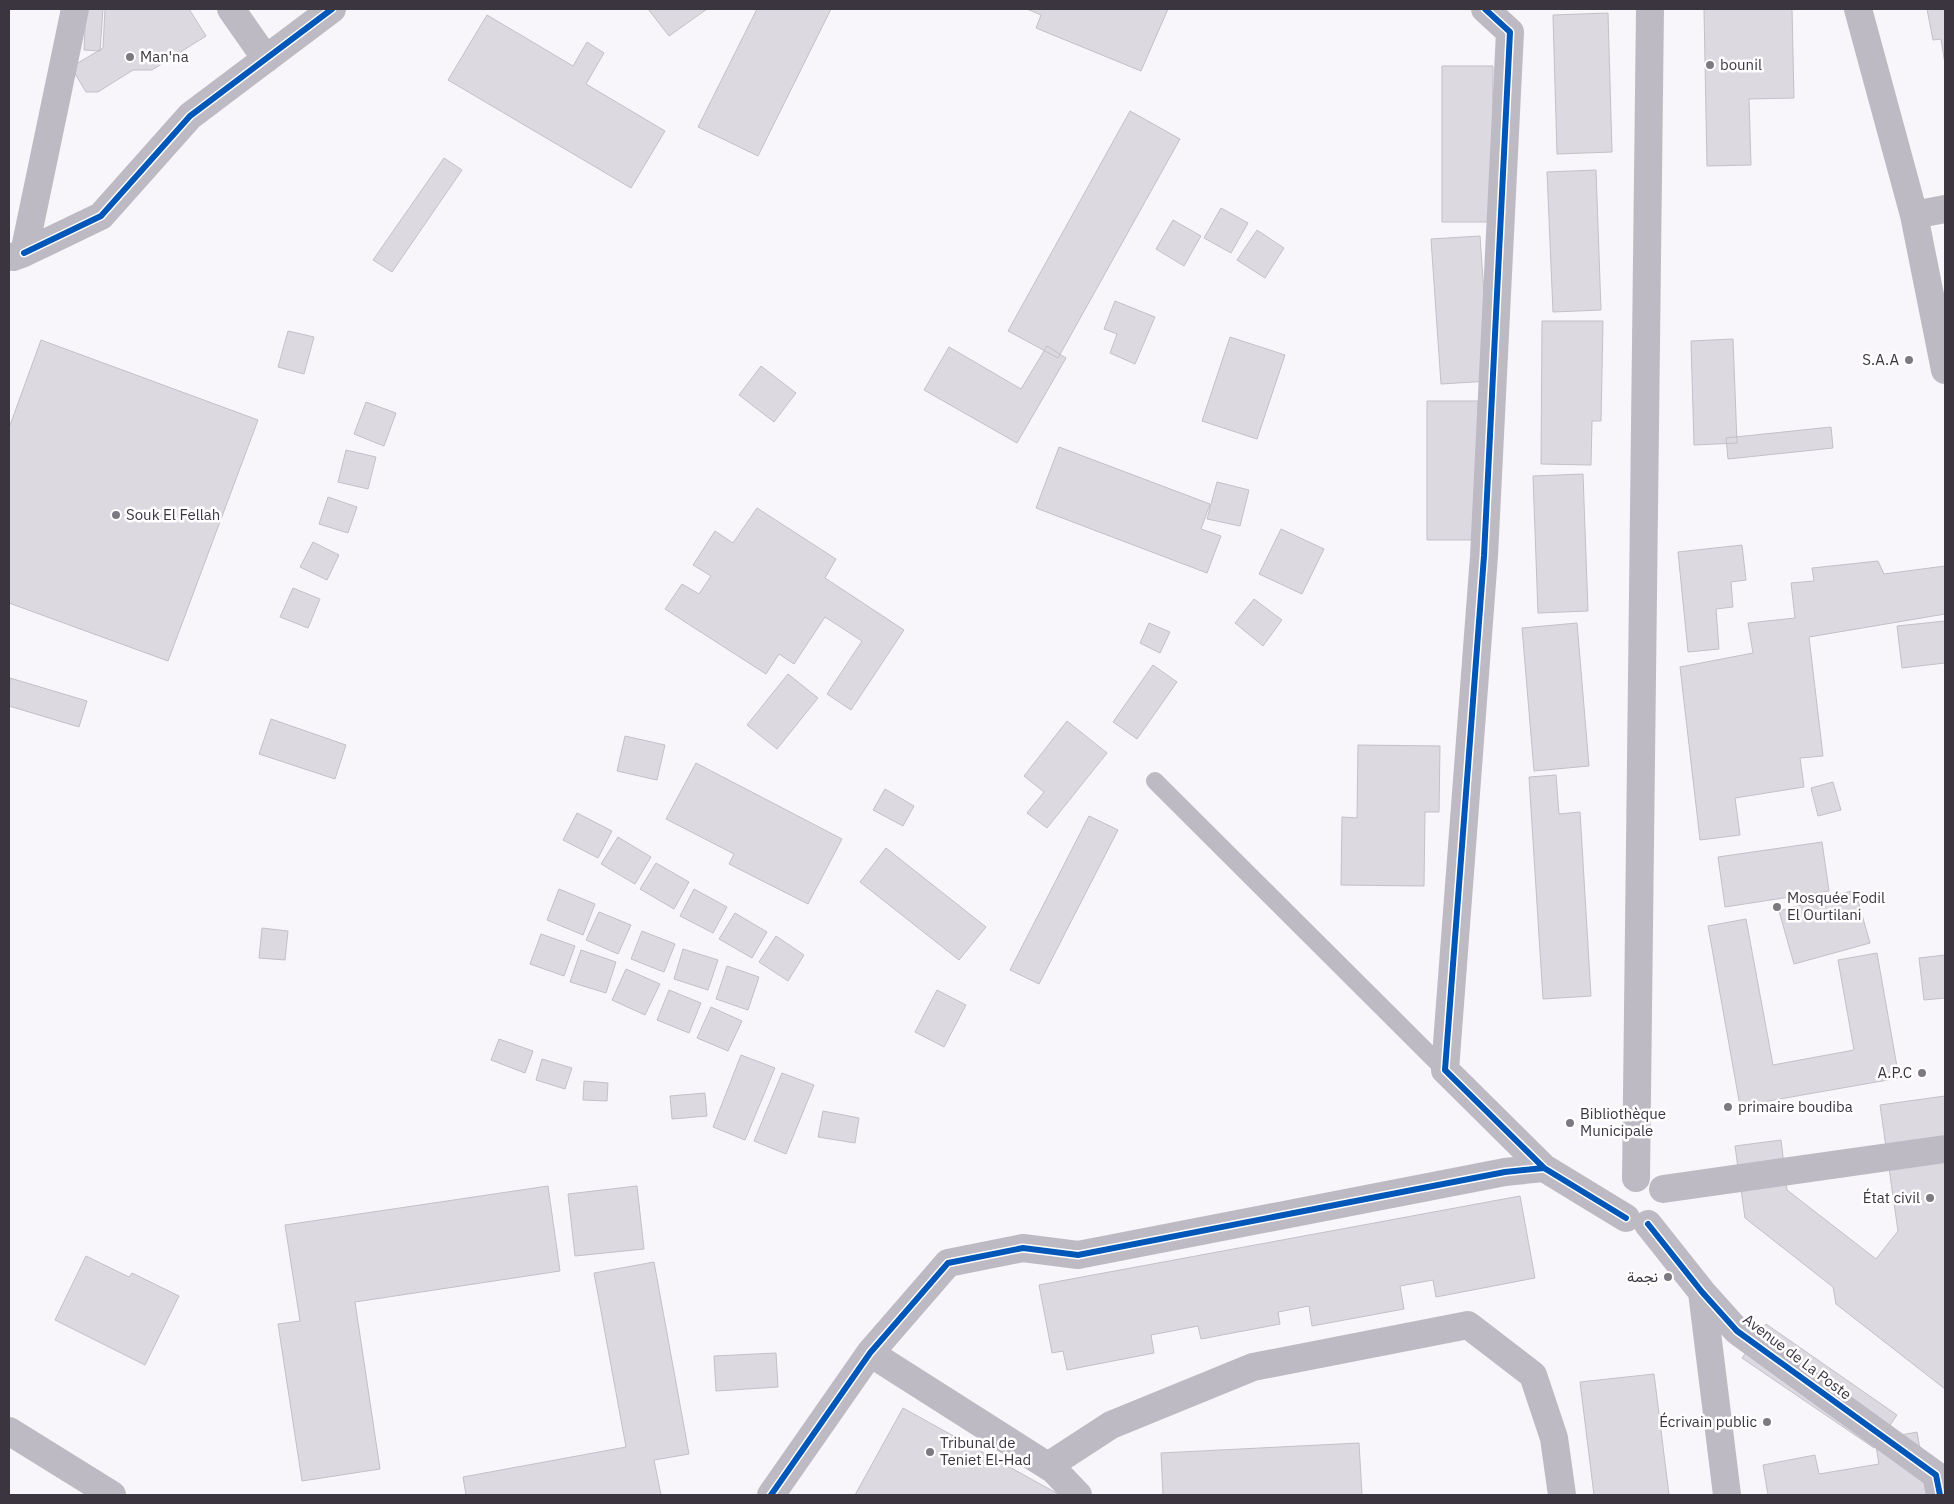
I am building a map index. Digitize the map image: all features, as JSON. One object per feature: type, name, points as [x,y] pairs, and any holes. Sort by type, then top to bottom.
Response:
[{"type":"street","points":[[16,255],[75,9]]},
{"type":"street","points":[[231,9],[266,59]]},
{"type":"street","points":[[16,255],[101,216],[190,116],[332,9]]},
{"type":"street","points":[[1485,9],[1510,32],[1484,556],[1445,1070],[1544,1168],[1637,1221],[1652,1223],[1664,1212],[1666,1205],[1664,1189],[1652,1179],[1636,1178],[1623,1187],[1619,1194],[1620,1210],[1637,1221]]},
{"type":"street","points":[[1636,1178],[1650,9]]},
{"type":"street","points":[[1858,9],[1914,215],[1945,370]]},
{"type":"street","points":[[1914,215],[1945,209]]},
{"type":"street","points":[[1664,1189],[1945,1150]]},
{"type":"street","points":[[772,1495],[870,1353],[948,1263],[1023,1248],[1078,1255],[1505,1172],[1544,1168]]},
{"type":"street","name":"Avenue de La Poste","points":[[1637,1221],[1736,1330],[1941,1481]]},
{"type":"street","points":[[1702,1292],[1726,1495]]},
{"type":"street","points":[[1048,1466],[1110,1425],[1253,1367],[1468,1325],[1533,1375],[1554,1438],[1562,1495]]},
{"type":"street","points":[[870,1353],[1054,1470],[1078,1495]]},
{"type":"street","points":[[9,1431],[112,1495]]},
{"type":"lane","points":[[1155,781],[1445,1070]]},
{"type":"building","points":[[86,9],[103,9],[100,51],[84,50]]},
{"type":"building","name":"Man'na","points":[[105,9],[189,9],[206,36],[152,70],[133,70],[98,92],[86,92],[71,67],[103,48]]},
{"type":"building","points":[[648,9],[707,9],[669,36]]},
{"type":"building","points":[[757,9],[831,9],[758,156],[698,127]]},
{"type":"building","points":[[1027,9],[1168,9],[1141,71],[1036,28],[1041,15]]},
{"type":"building","points":[[1704,9],[1792,9],[1794,98],[1749,99],[1751,165],[1707,166]]},
{"type":"building","points":[[1927,9],[1945,9],[1945,64],[1941,39],[1933,40]]},
{"type":"building","points":[[1608,13],[1612,152],[1557,154],[1553,15]]},
{"type":"building","points":[[487,15],[573,66],[587,42],[604,53],[586,84],[665,131],[631,188],[448,80]]},
{"type":"building","points":[[1442,66],[1493,66],[1492,222],[1442,222]]},
{"type":"building","points":[[1130,111],[1180,139],[1058,358],[1008,331]]},
{"type":"building","points":[[444,158],[462,170],[392,272],[373,260]]},
{"type":"building","points":[[1596,170],[1601,310],[1553,312],[1547,172]]},
{"type":"building","points":[[1221,208],[1248,223],[1231,253],[1204,238]]},
{"type":"building","points":[[1173,220],[1201,236],[1184,266],[1156,249]]},
{"type":"building","points":[[1257,230],[1284,248],[1265,278],[1237,260]]},
{"type":"building","points":[[1480,236],[1490,381],[1441,384],[1431,239]]},
{"type":"building","points":[[1115,301],[1155,317],[1135,364],[1110,353],[1117,334],[1104,329]]},
{"type":"building","points":[[1542,321],[1603,321],[1601,421],[1592,421],[1591,465],[1541,464]]},
{"type":"building","points":[[288,331],[314,337],[304,374],[278,367]]},
{"type":"building","points":[[1230,337],[1285,355],[1257,439],[1202,421]]},
{"type":"building","points":[[1733,339],[1737,443],[1694,445],[1691,341]]},
{"type":"building","name":"Souk El Fellah","points":[[41,340],[258,420],[168,661],[9,603],[9,428]]},
{"type":"building","points":[[1047,346],[1066,358],[1017,443],[924,390],[949,347],[1021,389]]},
{"type":"building","points":[[761,366],[796,393],[774,422],[739,395]]},
{"type":"building","points":[[1427,401],[1478,401],[1478,540],[1427,540]]},
{"type":"building","points":[[366,402],[396,413],[384,446],[354,434]]},
{"type":"building","points":[[1831,427],[1833,448],[1728,459],[1726,438]]},
{"type":"building","points":[[1059,447],[1210,504],[1201,529],[1221,536],[1207,573],[1036,508]]},
{"type":"building","points":[[346,450],[376,457],[368,489],[338,482]]},
{"type":"building","points":[[1583,474],[1588,611],[1538,613],[1533,476]]},
{"type":"building","points":[[1217,482],[1249,490],[1240,526],[1207,519]]},
{"type":"building","points":[[328,497],[357,507],[348,533],[319,524]]},
{"type":"building","points":[[757,508],[836,559],[825,578],[904,630],[851,710],[827,694],[862,641],[825,617],[794,664],[779,654],[766,674],[665,609],[682,584],[699,594],[711,576],[693,565],[715,531],[733,543]]},
{"type":"building","points":[[1281,529],[1324,549],[1302,594],[1259,574]]},
{"type":"building","points":[[313,542],[339,555],[327,580],[300,567]]},
{"type":"building","points":[[1742,545],[1746,580],[1731,582],[1733,607],[1716,609],[1719,649],[1688,652],[1678,552]]},
{"type":"building","points":[[1878,561],[1884,574],[1945,566],[1945,614],[1809,637],[1823,756],[1800,758],[1804,787],[1735,798],[1740,835],[1700,840],[1680,667],[1753,653],[1748,623],[1795,618],[1791,583],[1814,581],[1812,568]]},
{"type":"building","points":[[293,588],[320,599],[308,628],[280,617]]},
{"type":"building","points":[[1254,599],[1282,620],[1263,646],[1235,623]]},
{"type":"building","points":[[1945,621],[1945,663],[1902,668],[1897,626]]},
{"type":"building","points":[[1149,623],[1170,632],[1160,653],[1140,643]]},
{"type":"building","points":[[1577,623],[1589,766],[1534,771],[1522,628]]},
{"type":"building","points":[[1153,665],[1177,682],[1137,739],[1113,722]]},
{"type":"building","points":[[788,674],[818,698],[777,749],[747,725]]},
{"type":"building","points":[[10,678],[87,701],[79,727],[9,706]]},
{"type":"building","points":[[271,719],[346,745],[335,779],[259,754]]},
{"type":"building","points":[[1067,721],[1107,753],[1047,828],[1027,813],[1044,792],[1024,776]]},
{"type":"building","points":[[625,736],[665,745],[657,780],[617,771]]},
{"type":"building","points":[[1358,745],[1440,746],[1439,812],[1425,812],[1424,886],[1341,885],[1342,817],[1357,818]]},
{"type":"building","points":[[696,763],[842,839],[808,904],[729,864],[734,854],[666,819]]},
{"type":"building","points":[[1556,775],[1559,814],[1580,812],[1591,996],[1543,999],[1529,777]]},
{"type":"building","points":[[1833,782],[1841,810],[1818,816],[1811,788]]},
{"type":"building","points":[[885,789],[914,806],[903,826],[873,810]]},
{"type":"building","points":[[577,813],[612,831],[598,858],[563,840]]},
{"type":"building","points":[[1089,816],[1118,830],[1039,984],[1010,970]]},
{"type":"building","points":[[618,837],[651,857],[635,884],[601,864]]},
{"type":"building","points":[[1822,842],[1829,891],[1725,907],[1718,857]]},
{"type":"building","points":[[886,848],[986,927],[959,960],[860,882]]},
{"type":"building","points":[[656,863],[689,882],[674,909],[640,889]]},
{"type":"building","points":[[559,889],[595,904],[583,935],[547,920]]},
{"type":"building","points":[[694,889],[727,907],[713,933],[680,916]]},
{"type":"building","points":[[1855,890],[1870,943],[1794,964],[1779,911]]},
{"type":"building","points":[[599,912],[631,925],[618,954],[586,940]]},
{"type":"building","points":[[735,913],[767,932],[752,958],[719,939]]},
{"type":"building","points":[[1746,919],[1773,1065],[1854,1050],[1838,960],[1877,953],[1899,1078],[1740,1106],[1708,926]]},
{"type":"building","points":[[262,928],[288,931],[285,960],[259,958]]},
{"type":"building","points":[[642,931],[675,944],[664,972],[631,959]]},
{"type":"building","points":[[541,934],[575,946],[564,976],[530,964]]},
{"type":"building","points":[[776,936],[804,955],[788,981],[759,962]]},
{"type":"building","points":[[683,949],[718,960],[708,990],[674,979]]},
{"type":"building","points":[[581,950],[616,962],[606,993],[570,982]]},
{"type":"building","points":[[1945,955],[1945,998],[1924,1000],[1919,958]]},
{"type":"building","points":[[727,966],[759,977],[748,1010],[716,999]]},
{"type":"building","points":[[626,969],[660,984],[645,1015],[612,1000]]},
{"type":"building","points":[[669,990],[701,1003],[689,1033],[657,1020]]},
{"type":"building","points":[[937,990],[966,1005],[944,1047],[915,1032]]},
{"type":"building","points":[[711,1007],[742,1021],[728,1051],[697,1038]]},
{"type":"building","points":[[499,1039],[533,1051],[525,1073],[491,1060]]},
{"type":"building","points":[[741,1055],[775,1068],[745,1140],[713,1127]]},
{"type":"building","points":[[542,1059],[572,1068],[565,1089],[536,1080]]},
{"type":"building","points":[[782,1073],[814,1085],[786,1154],[754,1141]]},
{"type":"building","points":[[584,1081],[608,1083],[607,1101],[583,1100]]},
{"type":"building","points":[[705,1093],[707,1116],[672,1119],[670,1096]]},
{"type":"building","points":[[1945,1096],[1945,1389],[1836,1304],[1833,1287],[1745,1218],[1735,1146],[1781,1140],[1787,1190],[1876,1259],[1898,1231],[1880,1105]]},
{"type":"building","points":[[823,1111],[859,1118],[855,1143],[818,1137]]},
{"type":"building","points":[[548,1186],[560,1271],[355,1302],[380,1469],[302,1481],[278,1324],[300,1321],[285,1225]]},
{"type":"building","points":[[637,1186],[644,1249],[575,1256],[568,1194]]},
{"type":"building","points":[[1520,1196],[1535,1278],[1436,1297],[1433,1280],[1400,1286],[1404,1309],[1312,1326],[1309,1306],[1278,1312],[1280,1324],[1201,1339],[1198,1326],[1151,1335],[1154,1353],[1067,1370],[1063,1351],[1052,1353],[1039,1285]]},
{"type":"building","points":[[86,1256],[129,1277],[132,1273],[179,1296],[145,1365],[55,1320]]},
{"type":"building","points":[[654,1262],[689,1454],[654,1460],[661,1495],[466,1495],[463,1477],[626,1447],[594,1273]]},
{"type":"building","points":[[1766,1324],[1897,1415],[1874,1448],[1742,1358]]},
{"type":"building","points":[[776,1353],[778,1387],[716,1391],[714,1356]]},
{"type":"building","points":[[1654,1374],[1669,1495],[1594,1495],[1580,1382]]},
{"type":"building","name":"Tribunal de Teniet El-Had","points":[[903,1408],[1060,1495],[855,1495]]},
{"type":"building","points":[[1917,1432],[1928,1495],[1768,1495],[1763,1465],[1815,1455],[1819,1474],[1879,1464],[1875,1440]]},
{"type":"building","points":[[1359,1443],[1362,1495],[1163,1495],[1161,1453]]},
{"type":"cycle path","points":[[24,253],[101,216],[190,116],[332,9]]},
{"type":"cycle path","points":[[1485,9],[1510,32],[1484,556],[1445,1070],[1544,1168],[1626,1218]]},
{"type":"cycle path","points":[[771,1495],[870,1353],[948,1263],[1023,1248],[1078,1255],[1505,1172],[1544,1168]]},
{"type":"cycle path","points":[[1648,1224],[1702,1292],[1737,1331],[1936,1475],[1940,1495]]},
{"type":"place","name":"Man'na","points":[[130,57]]},
{"type":"place","name":"bounil","points":[[1710,65]]},
{"type":"place","name":"S.A.A","points":[[1909,360]]},
{"type":"place","name":"Souk El Fellah","points":[[116,515]]},
{"type":"place","name":"Mosquée Fodil El Ourtilani","points":[[1777,907]]},
{"type":"place","name":"A.P.C","points":[[1922,1073]]},
{"type":"place","name":"primaire boudiba","points":[[1728,1107]]},
{"type":"place","name":"Bibliothèque Municipale","points":[[1570,1123]]},
{"type":"place","name":"État civil","points":[[1930,1198]]},
{"type":"place","name":"نجمة","points":[[1668,1277]]},
{"type":"place","name":"Écrivain public","points":[[1767,1422]]},
{"type":"place","name":"Tribunal de Teniet El-Had","points":[[930,1452]]}]
